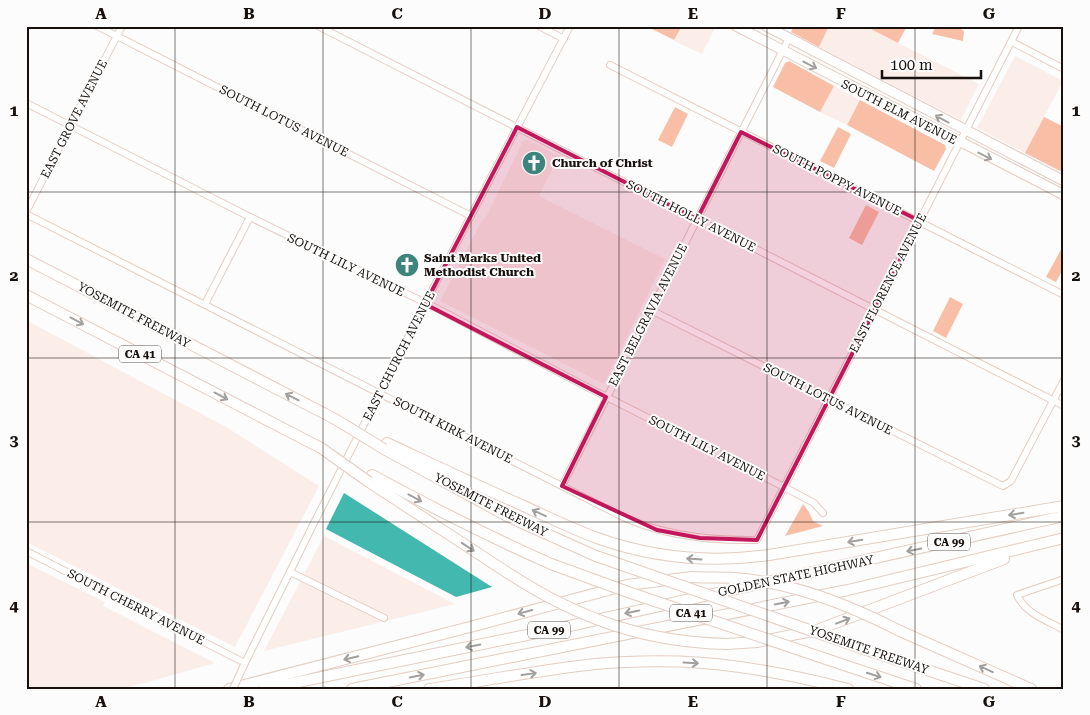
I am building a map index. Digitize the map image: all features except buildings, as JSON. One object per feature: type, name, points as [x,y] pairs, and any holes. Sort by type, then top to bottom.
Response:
[{"type":"highway","points":[[26,252],[90,291]]},
{"type":"highway","name":"YOSEMITE FREEWAY","points":[[26,259],[335,419],[511,518],[596,556],[984,689]]},
{"type":"highway","name":"YOSEMITE FREEWAY","points":[[29,296],[321,448],[370,479],[505,544],[551,564],[628,592],[916,689]]},
{"type":"highway","points":[[385,446],[597,538],[644,552],[684,558],[716,560],[751,558],[1064,506]]},
{"type":"highway","points":[[370,479],[511,575],[578,613],[609,624],[664,638],[689,642],[727,644],[757,642],[816,630],[976,568],[1064,538]]},
{"type":"highway","name":"GOLDEN STATE HIGHWAY","points":[[264,689],[575,624],[1064,516]]},
{"type":"highway","name":"GOLDEN STATE HIGHWAY","points":[[352,689],[848,590],[1064,538]]},
{"type":"highway","points":[[231,689],[627,585],[692,578],[734,578],[800,589],[851,607],[900,631],[1031,689]]},
{"type":"highway","points":[[429,689],[595,664],[644,662],[692,663],[739,667],[785,674],[848,689]]},
{"type":"main road","name":"SOUTH ELM AVENUE","points":[[736,26],[1064,195]]},
{"type":"main road","name":"SOUTH ELM AVENUE","points":[[766,26],[1064,181]]},
{"type":"street","name":"SOUTH LOTUS AVENUE","points":[[97,26],[471,216]]},
{"type":"street","name":"EAST GROVE AVENUE","points":[[26,213],[122,26]]},
{"type":"street","name":"SOUTH HOLLY AVENUE","points":[[318,26],[1064,406]]},
{"type":"street","points":[[539,26],[564,39]]},
{"type":"street","name":"EAST CHURCH AVENUE","points":[[231,689],[425,304],[570,26]]},
{"type":"street","name":"EAST FLORENCE AVENUE","points":[[758,540],[1019,26]]},
{"type":"street","name":"EAST BELGRAVIA AVENUE","points":[[562,486],[789,38]]},
{"type":"street","points":[[1012,42],[1064,69]]},
{"type":"street","name":"SOUTH POPPY AVENUE","points":[[610,65],[1064,295]]},
{"type":"street","name":"SOUTH LILY AVENUE","points":[[26,103],[814,502],[823,513]]},
{"type":"street","name":"SOUTH KIRK AVENUE","points":[[26,213],[621,516],[657,530],[700,538],[758,540]]},
{"type":"street","points":[[205,304],[250,218]]},
{"type":"street","name":"SOUTH LOTUS AVENUE","points":[[651,310],[1000,485],[1006,486],[1011,481],[1053,401]]},
{"type":"street","points":[[1053,401],[1064,380]]},
{"type":"street","name":"SOUTH CHERRY AVENUE","points":[[26,551],[245,664]]},
{"type":"street","points":[[290,572],[384,618]]},
{"type":"street","points":[[1064,579],[1016,595],[1029,612],[1064,630]]},
{"type":"highlighted area","points":[[517,127],[697,219],[741,132],[920,221],[757,540],[700,538],[657,530],[562,486],[606,397],[425,304]]},
{"type":"shaded area","points":[[646,26],[682,26],[674,40]]},
{"type":"shaded area","points":[[682,26],[716,26],[702,54],[674,41]]},
{"type":"shaded area","points":[[794,26],[829,26],[819,47],[791,32]]},
{"type":"shaded area","points":[[829,26],[865,26],[979,84],[961,120],[819,47]]},
{"type":"shaded area","points":[[865,26],[907,26],[898,43]]},
{"type":"shaded area","points":[[936,26],[956,26],[964,31],[963,41],[932,34]]},
{"type":"shaded area","points":[[1015,56],[1063,81],[1025,153],[977,128]]},
{"type":"shaded area","points":[[789,61],[834,86],[820,112],[773,87],[785,63]]},
{"type":"shaded area","points":[[834,86],[860,100],[847,125],[820,112]]},
{"type":"shaded area","points":[[860,100],[945,145],[946,149],[934,171],[847,125]]},
{"type":"shaded area","points":[[675,107],[688,114],[672,147],[658,140]]},
{"type":"shaded area","points":[[1044,117],[1064,127],[1064,173],[1025,153]]},
{"type":"shaded area","points":[[838,127],[851,134],[834,168],[820,161]]},
{"type":"shaded area","points":[[528,140],[559,156],[539,196],[665,259],[604,384],[440,301],[481,222],[486,217],[523,141]]},
{"type":"shaded area","points":[[866,205],[879,212],[862,245],[849,238]]},
{"type":"shaded area","points":[[1064,244],[1064,267],[1056,282],[1046,277]]},
{"type":"shaded area","points":[[950,297],[963,304],[946,338],[933,331]]},
{"type":"shaded area","points":[[26,320],[226,427],[319,486],[235,647],[26,542]]},
{"type":"shaded area","points":[[803,504],[813,521],[823,526],[785,536]]},
{"type":"shaded area","points":[[324,536],[455,604],[264,651]]},
{"type":"shaded area","points":[[26,563],[105,602],[103,606],[215,663],[123,689],[26,689]]},
{"type":"water","points":[[344,493],[492,587],[456,597],[326,529]]},
{"type":"place","name":"Church of Christ","points":[[534,163]]},
{"type":"place","name":"Saint Marks United Methodist Church","points":[[407,265]]}]
